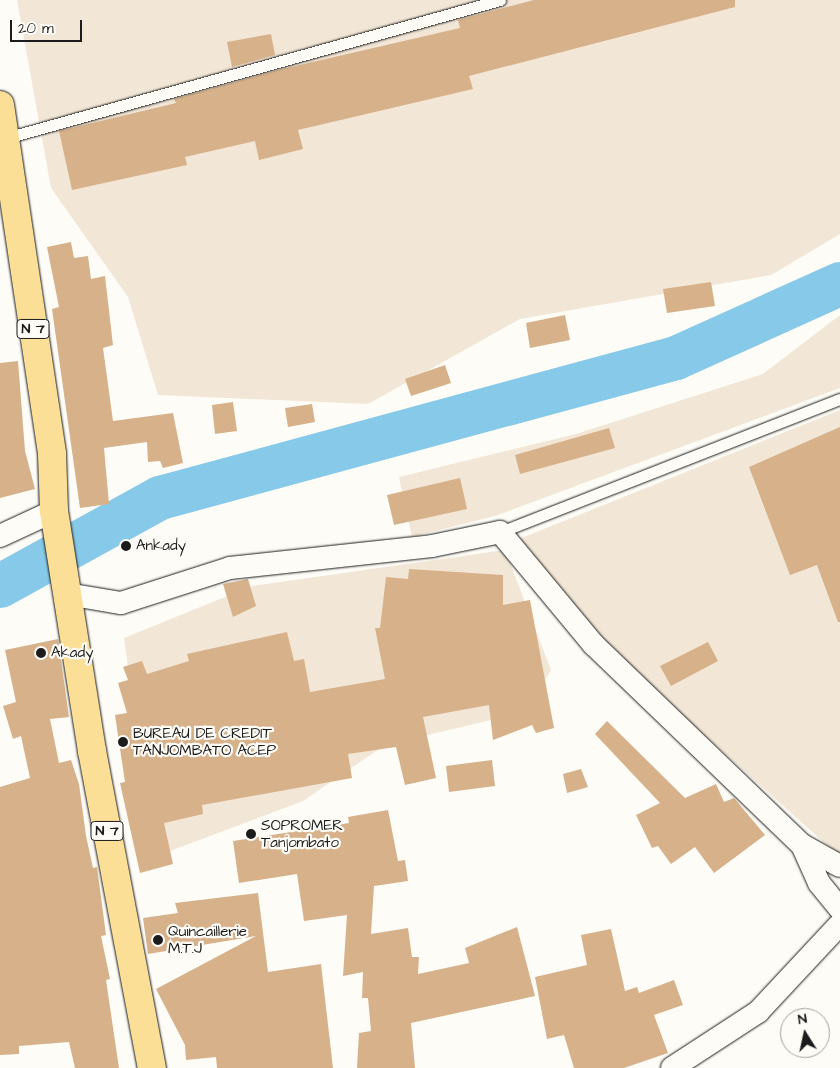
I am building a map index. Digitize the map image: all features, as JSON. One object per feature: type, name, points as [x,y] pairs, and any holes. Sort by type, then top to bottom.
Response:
[{"type":"main road","name":"N 7","points":[[0,105],[52,454],[54,511],[67,594],[92,751],[152,1068]]},
{"type":"street","points":[[0,536],[54,511]]},
{"type":"street","points":[[67,594],[121,603],[230,568],[432,546],[500,532],[594,644],[802,845],[840,866]]},
{"type":"street","points":[[802,845],[819,883],[840,909]]},
{"type":"street","points":[[672,1068],[758,1012],[840,924]]},
{"type":"lane","points":[[6,138],[500,0]]},
{"type":"lane","points":[[500,532],[840,399]]},
{"type":"shaded area","points":[[17,0],[840,0],[840,234],[771,275],[520,319],[368,404],[158,395],[128,297],[51,188]]},
{"type":"shaded area","points":[[840,315],[840,388],[495,516],[412,537],[399,477],[576,434],[763,374]]},
{"type":"shaded area","points":[[840,410],[840,857],[592,634],[509,543]]},
{"type":"shaded area","points":[[505,550],[551,670],[525,712],[385,745],[303,801],[154,857],[124,638],[252,586]]},
{"type":"building","points":[[534,0],[735,0],[735,7],[469,76],[473,89],[298,130],[303,149],[259,160],[255,141],[185,157],[187,165],[72,190],[59,131],[176,103],[174,99],[278,70],[460,28],[458,20]]},
{"type":"building","points":[[271,34],[275,55],[232,67],[227,42]]},
{"type":"building","points":[[71,242],[74,258],[88,256],[91,279],[105,276],[113,345],[103,348],[113,421],[173,413],[183,463],[163,468],[160,461],[148,462],[147,442],[104,448],[109,504],[80,508],[52,309],[59,307],[47,247]]},
{"type":"building","points":[[711,282],[715,306],[667,313],[663,289]]},
{"type":"building","points":[[565,315],[570,340],[530,348],[526,323]]},
{"type":"building","points":[[18,361],[25,451],[35,489],[0,498],[0,363]]},
{"type":"building","points":[[445,365],[451,383],[411,396],[405,379]]},
{"type":"building","points":[[233,402],[237,431],[215,434],[212,405]]},
{"type":"building","points":[[312,404],[315,422],[288,427],[285,408]]},
{"type":"building","points":[[840,427],[840,622],[838,622],[817,565],[790,575],[749,467]]},
{"type":"building","points":[[609,428],[615,448],[520,474],[515,455]]},
{"type":"building","points":[[460,478],[467,509],[394,525],[387,495]]},
{"type":"building","points":[[409,569],[503,575],[503,605],[530,600],[554,728],[536,733],[532,725],[493,740],[489,705],[423,717],[436,778],[405,785],[396,747],[348,754],[352,778],[202,805],[203,814],[164,823],[173,864],[140,873],[120,783],[125,782],[115,715],[127,713],[118,683],[128,680],[123,667],[142,661],[147,674],[189,661],[187,654],[287,632],[294,661],[304,659],[310,692],[385,679],[375,628],[380,628],[386,577],[408,579]]},
{"type":"building","points":[[248,579],[256,606],[233,617],[223,584]]},
{"type":"building","points":[[58,639],[69,717],[50,719],[59,763],[71,760],[79,784],[86,836],[93,868],[97,867],[106,935],[101,936],[110,979],[106,980],[119,1068],[75,1068],[69,1042],[19,1046],[19,1054],[0,1055],[0,787],[30,778],[21,736],[13,739],[3,706],[16,702],[5,650]]},
{"type":"building","points":[[708,642],[718,661],[671,686],[660,666]]},
{"type":"building","points":[[607,721],[685,798],[716,784],[724,802],[734,798],[765,835],[714,873],[695,847],[671,864],[658,846],[652,848],[636,815],[660,803],[595,734]]},
{"type":"building","points":[[492,760],[495,786],[449,792],[446,766]]},
{"type":"building","points":[[581,769],[588,787],[567,793],[563,774]]},
{"type":"building","points":[[388,810],[398,861],[405,860],[408,881],[374,886],[371,934],[408,928],[412,957],[419,957],[418,974],[469,963],[465,948],[517,927],[535,996],[411,1023],[415,1068],[357,1068],[359,1033],[371,1031],[368,998],[362,998],[363,972],[343,976],[347,915],[304,921],[297,874],[239,883],[233,841],[349,823],[348,817]]},
{"type":"building","points":[[258,893],[268,972],[321,964],[333,1068],[217,1068],[216,1057],[186,1060],[185,1045],[156,989],[256,936],[148,954],[143,918],[178,913],[175,903]]},
{"type":"building","points":[[611,929],[625,991],[637,987],[639,993],[674,980],[683,1005],[654,1015],[668,1053],[624,1068],[574,1068],[564,1035],[547,1039],[535,977],[587,965],[581,935]]},
{"type":"waterway","points":[[0,586],[160,498],[676,358],[840,284]]},
{"type":"place","name":"Ankady","points":[[126,546]]},
{"type":"place","name":"Akady","points":[[41,653]]},
{"type":"place","name":"BUREAU DE CREDIT TANJOMBATO ACEP","points":[[123,742]]},
{"type":"place","name":"SOPROMER Tanjombato","points":[[251,834]]},
{"type":"place","name":"Quincaillerie M.T.J","points":[[158,940]]}]
